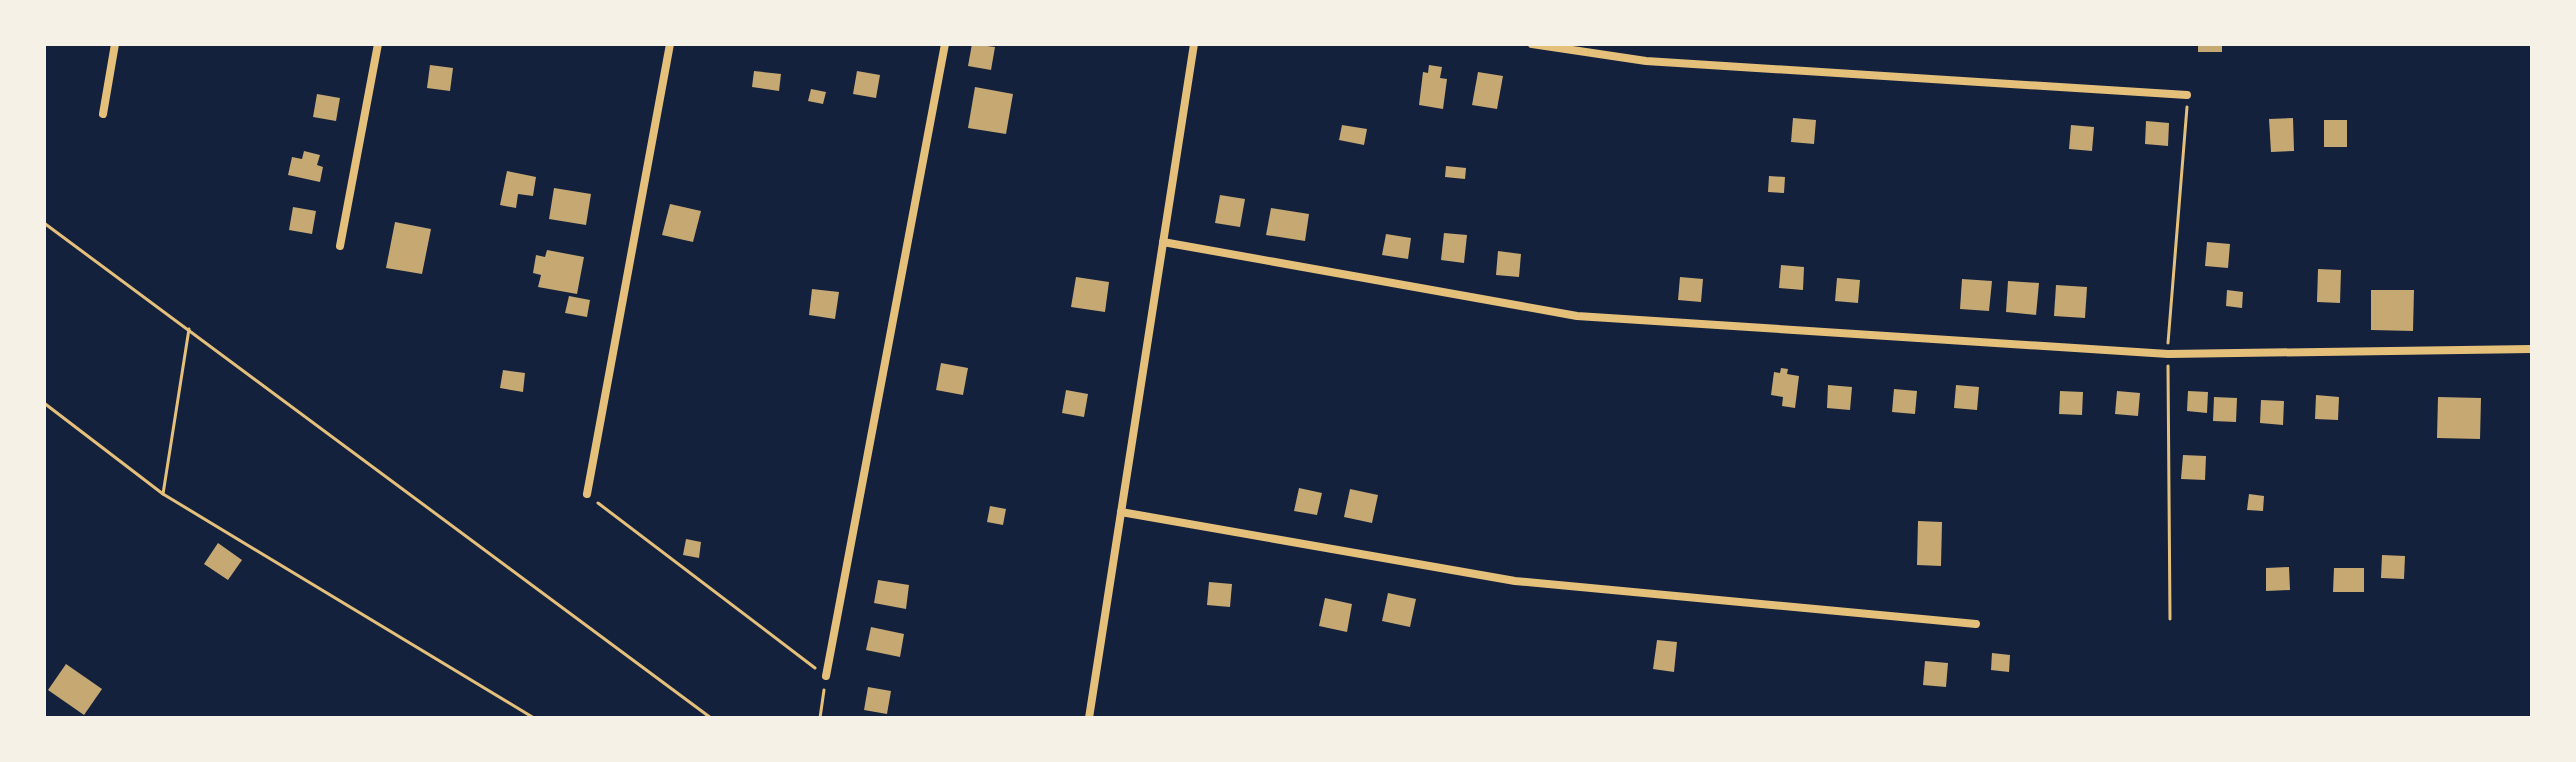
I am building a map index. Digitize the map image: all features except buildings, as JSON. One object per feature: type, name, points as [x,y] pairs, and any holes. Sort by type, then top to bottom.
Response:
[{"type":"street","points":[[103,114],[115,44]]},
{"type":"street","points":[[340,246],[378,44]]},
{"type":"street","points":[[587,494],[670,44]]},
{"type":"street","points":[[826,676],[945,44]]},
{"type":"street","points":[[1089,718],[1194,44]]},
{"type":"street","points":[[1532,44],[1646,61],[2187,95]]},
{"type":"street","points":[[1163,242],[1577,316],[2168,354],[2532,349]]},
{"type":"street","points":[[1121,512],[1515,581],[1976,624]]},
{"type":"path","points":[[44,223],[711,718]]},
{"type":"path","points":[[163,494],[189,329]]},
{"type":"path","points":[[44,403],[163,494],[534,718]]},
{"type":"path","points":[[587,494],[826,676],[820,718]]}]
